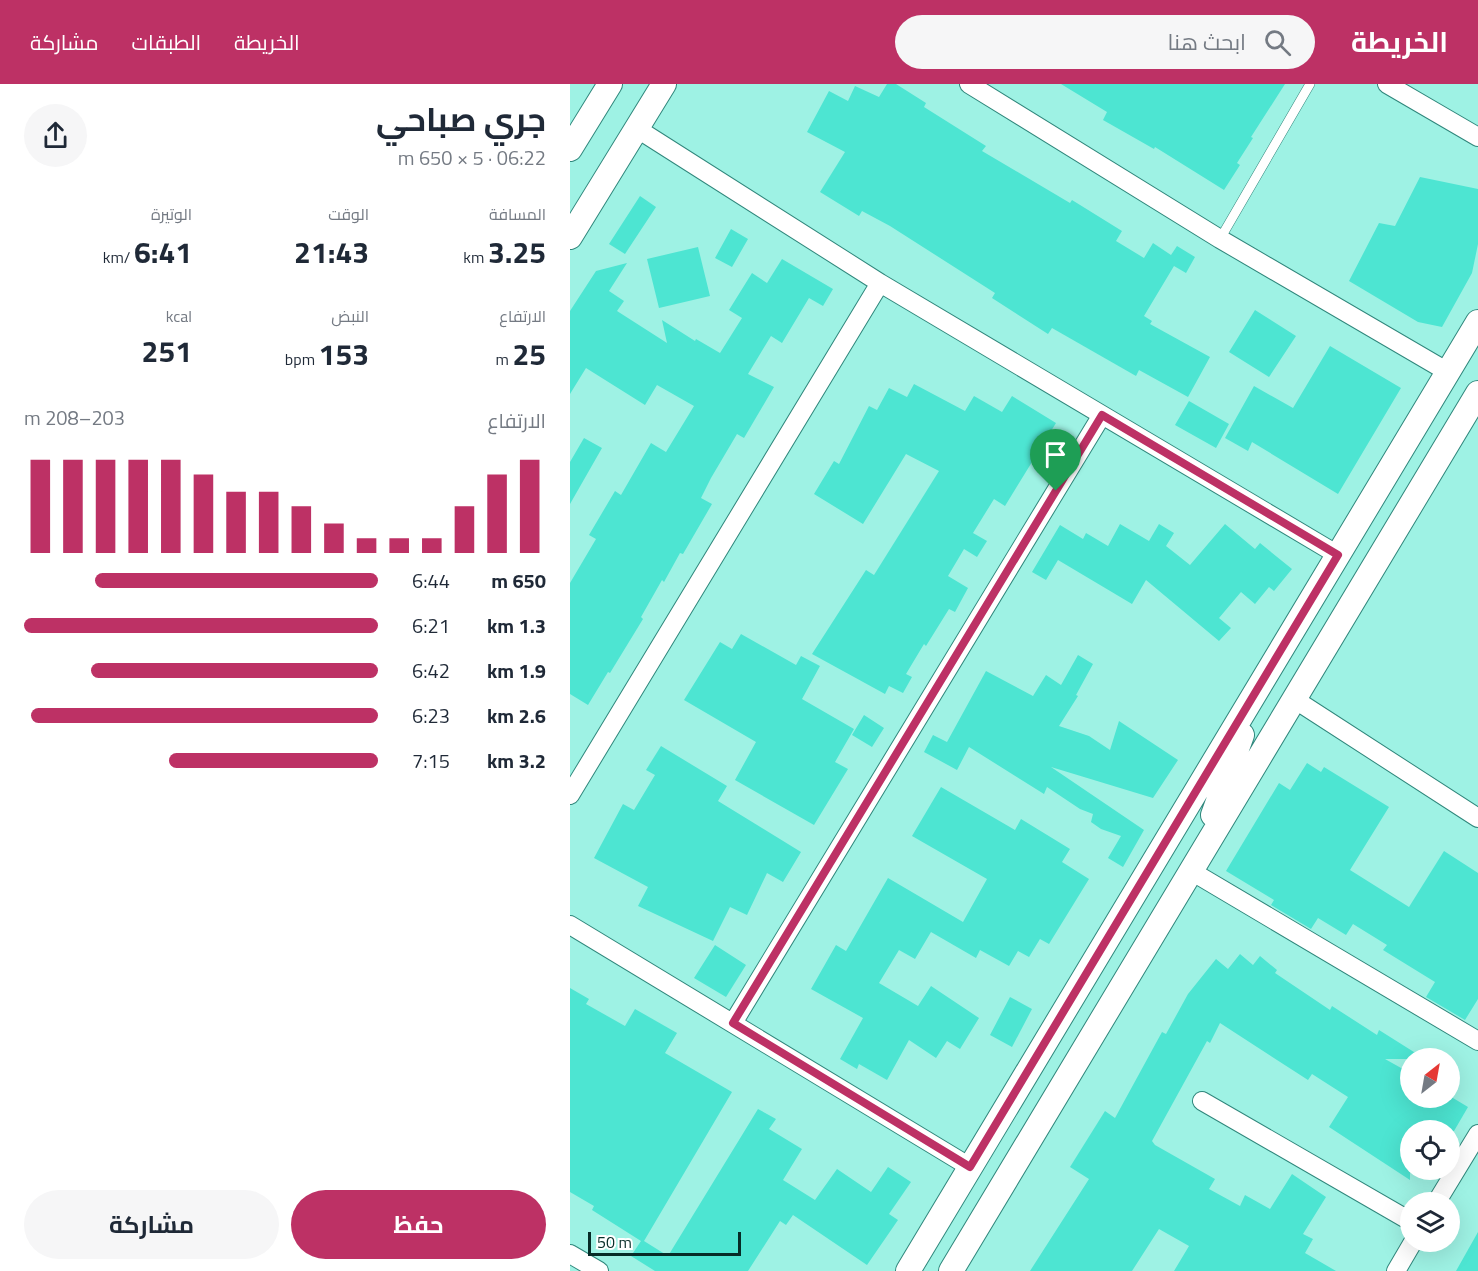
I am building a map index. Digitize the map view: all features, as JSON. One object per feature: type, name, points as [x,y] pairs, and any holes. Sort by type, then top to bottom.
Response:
[{"type":"street","points":[[570,149],[610,84]]},
{"type":"street","points":[[570,237],[664,84]]},
{"type":"street","points":[[969,84],[1220,239],[1448,372]]},
{"type":"street","points":[[1388,84],[1478,137]]},
{"type":"street","points":[[636,128],[880,283],[1338,555]]},
{"type":"street","points":[[570,795],[880,283]]},
{"type":"street","points":[[908,1271],[1478,322]]},
{"type":"street","points":[[951,1271],[1478,393]]},
{"type":"street","points":[[733,1023],[1102,415]]},
{"type":"street","points":[[1191,871],[1263,679]]},
{"type":"street","points":[[1294,699],[1478,818]]},
{"type":"street","points":[[1191,871],[1478,1041]]},
{"type":"street","points":[[570,925],[970,1167]]},
{"type":"street","points":[[1202,1101],[1400,1215]]},
{"type":"street","points":[[1443,1192],[1478,1134]]},
{"type":"street","points":[[1396,1271],[1407,1252]]},
{"type":"street","points":[[570,1254],[599,1271]]},
{"type":"lane","points":[[1220,239],[1310,84]]},
{"type":"building","points":[[887,84],[896,84],[926,103],[924,107],[986,146],[982,151],[1070,203],[1072,200],[1122,231],[1116,241],[1144,258],[1153,243],[1171,255],[1177,246],[1195,257],[1186,273],[1174,266],[1144,316],[1152,321],[1150,324],[1210,357],[1188,397],[1139,370],[1136,376],[1052,328],[1048,334],[992,298],[995,293],[890,226],[862,211],[859,216],[820,192],[845,152],[807,132],[829,91],[848,101],[855,86],[879,97]]},
{"type":"building","points":[[1061,84],[1285,84],[1251,137],[1253,138],[1237,163],[1240,165],[1224,190],[1155,147],[1154,149],[1103,120],[1107,112]]},
{"type":"building","points":[[1420,177],[1478,189],[1478,244],[1472,273],[1442,327],[1418,322],[1349,281],[1379,223],[1395,226]]},
{"type":"building","points":[[640,196],[656,207],[625,254],[609,244]]},
{"type":"building","points":[[731,229],[748,239],[732,267],[715,258]]},
{"type":"building","points":[[698,247],[710,296],[659,308],[647,259]]},
{"type":"building","points":[[782,259],[833,289],[823,306],[809,298],[782,343],[771,336],[748,374],[774,387],[744,438],[737,434],[711,478],[701,498],[712,504],[683,554],[680,553],[664,582],[662,580],[641,617],[643,619],[588,705],[570,694],[570,583],[596,539],[589,535],[615,491],[621,495],[651,443],[666,452],[694,406],[657,385],[645,405],[586,368],[570,394],[570,311],[596,271],[627,263],[609,291],[624,301],[617,311],[667,343],[662,320],[695,341],[696,339],[720,353],[742,318],[729,310],[752,273],[767,283]]},
{"type":"building","points":[[1255,310],[1296,336],[1269,377],[1229,352]]},
{"type":"building","points":[[1330,346],[1401,388],[1338,494],[1252,442],[1248,451],[1225,438],[1254,386],[1293,408]]},
{"type":"building","points":[[914,384],[965,411],[974,396],[1002,412],[1012,396],[1056,423],[1005,506],[994,499],[973,533],[987,541],[977,557],[964,549],[948,576],[968,588],[955,612],[949,609],[926,646],[924,644],[906,674],[912,677],[903,693],[889,686],[885,694],[812,654],[866,570],[874,575],[939,471],[906,454],[863,524],[814,494],[834,461],[839,464],[869,406],[877,410],[889,388],[907,397]]},
{"type":"building","points":[[1189,401],[1229,424],[1216,448],[1175,425]]},
{"type":"building","points":[[584,438],[602,448],[570,504],[570,462]]},
{"type":"building","points":[[1120,524],[1149,541],[1159,524],[1174,533],[1166,546],[1190,565],[1225,524],[1255,549],[1260,543],[1292,569],[1274,591],[1269,587],[1255,604],[1241,592],[1219,618],[1231,628],[1219,641],[1146,580],[1132,604],[1058,560],[1046,580],[1032,572],[1060,525],[1083,539],[1086,533],[1108,546]]},
{"type":"building","points":[[741,634],[796,665],[801,656],[820,666],[802,699],[854,729],[835,762],[848,769],[814,825],[735,780],[756,742],[684,700],[720,642],[732,649]]},
{"type":"building","points":[[1078,655],[1093,664],[1076,695],[1078,696],[1059,726],[1089,736],[1110,750],[1119,721],[1178,760],[1153,798],[1051,767],[1144,830],[1123,867],[1108,858],[1121,836],[1101,829],[1091,822],[1093,814],[1080,809],[1047,787],[1044,794],[969,747],[957,770],[924,752],[933,735],[947,742],[986,671],[1033,696],[1046,675],[1061,685]]},
{"type":"building","points":[[864,715],[884,728],[872,747],[852,735]]},
{"type":"building","points":[[661,746],[727,786],[718,801],[801,852],[783,882],[767,873],[747,915],[730,907],[713,941],[638,906],[648,887],[594,858],[623,804],[634,810],[655,775],[646,770]]},
{"type":"building","points":[[1307,763],[1321,772],[1324,767],[1389,807],[1350,870],[1409,907],[1444,851],[1478,873],[1478,999],[1465,1020],[1426,997],[1435,982],[1383,950],[1387,945],[1353,924],[1346,935],[1318,918],[1311,929],[1271,905],[1274,900],[1226,871],[1279,783],[1290,790]]},
{"type":"building","points":[[941,787],[1015,830],[1021,819],[1070,849],[1062,862],[1089,879],[1049,944],[1040,939],[1029,957],[1018,951],[1009,966],[980,950],[976,958],[931,932],[915,959],[899,950],[879,983],[918,1006],[931,986],[979,1018],[960,1049],[947,1041],[936,1058],[909,1040],[887,1080],[859,1064],[857,1069],[840,1059],[863,1018],[811,989],[836,945],[846,951],[888,878],[963,922],[987,879],[912,836]]},
{"type":"building","points":[[715,945],[746,965],[726,997],[694,978]]},
{"type":"building","points":[[1240,954],[1253,965],[1260,956],[1277,970],[1275,973],[1330,1010],[1332,1006],[1377,1035],[1379,1030],[1408,1048],[1400,1048],[1400,1059],[1385,1059],[1400,1067],[1400,1108],[1460,1108],[1460,1102],[1468,1107],[1460,1121],[1400,1120],[1400,1173],[1329,1127],[1348,1097],[1312,1074],[1308,1080],[1220,1023],[1210,1043],[1207,1041],[1152,1141],[1155,1145],[1215,1179],[1209,1189],[1240,1206],[1245,1195],[1270,1209],[1292,1174],[1326,1197],[1303,1234],[1313,1239],[1305,1253],[1336,1271],[1174,1271],[1189,1246],[1159,1229],[1132,1271],[1030,1271],[1089,1179],[1070,1167],[1105,1111],[1115,1118],[1162,1032],[1166,1034],[1188,994],[1216,959],[1228,969]]},
{"type":"building","points":[[570,988],[589,999],[586,1004],[625,1026],[635,1009],[677,1033],[665,1053],[732,1092],[644,1241],[668,1256],[758,1109],[776,1119],[769,1129],[802,1149],[783,1180],[815,1200],[837,1169],[871,1192],[888,1167],[911,1182],[889,1214],[898,1220],[867,1265],[793,1215],[786,1225],[780,1221],[748,1271],[655,1271],[631,1256],[641,1241],[592,1210],[594,1206],[570,1192]]},
{"type":"building","points":[[1010,997],[1032,1009],[1012,1047],[990,1035]]},
{"type":"building","points":[[1478,1232],[1478,1271],[1456,1271]]},
{"type":"route","points":[[1102,415],[1338,555],[970,1167],[733,1023],[1056,491],[1102,415]]}]
